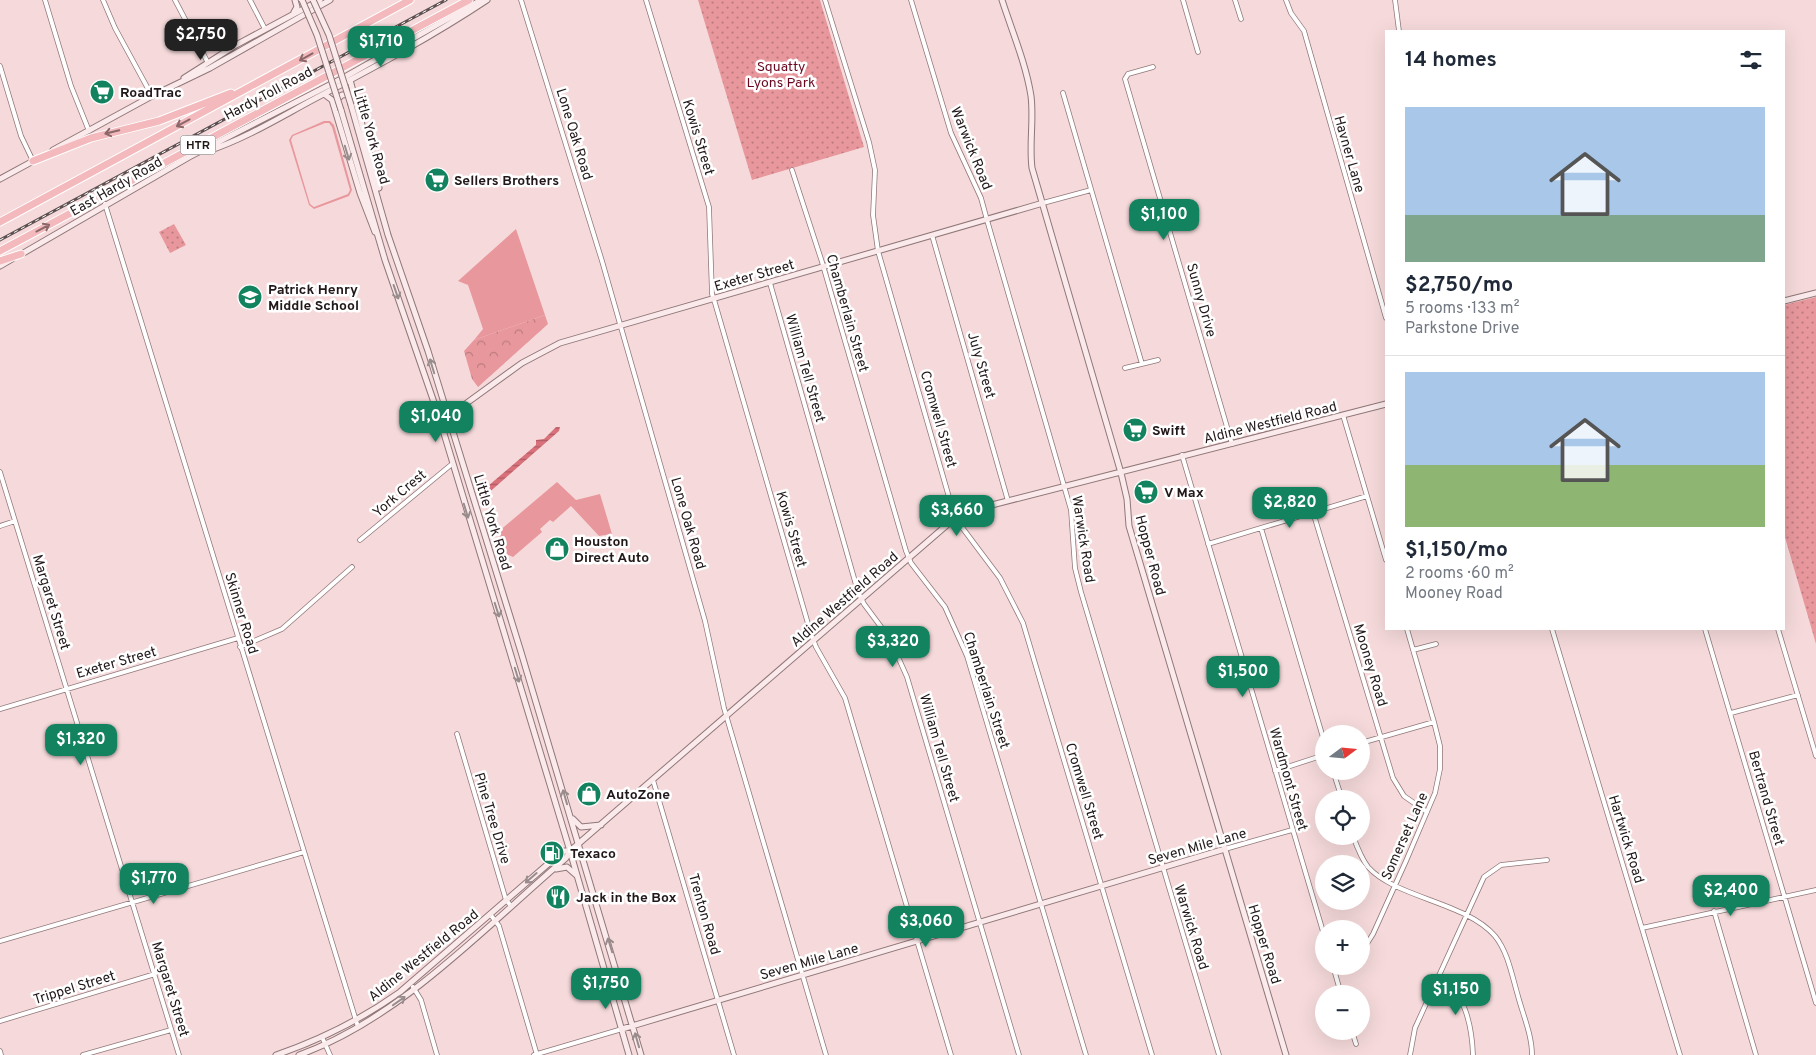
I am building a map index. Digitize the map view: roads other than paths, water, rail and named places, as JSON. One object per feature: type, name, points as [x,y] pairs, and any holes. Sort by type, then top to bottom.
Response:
[{"type":"highway","name":"Hardy Toll Road","points":[[0,222],[273,76],[410,0]]},
{"type":"highway","name":"Hardy Toll Road","points":[[0,251],[469,0]]},
{"type":"highway","points":[[34,161],[91,138],[170,117],[273,76]]},
{"type":"highway","points":[[0,261],[21,254]]},
{"type":"main road","points":[[294,12],[297,6],[296,0],[302,0]]},
{"type":"main road","name":"Little York Road","points":[[302,0],[333,83],[382,249],[438,417],[570,851],[629,1055]]},
{"type":"main road","name":"Little York Road","points":[[313,0],[343,78],[388,235],[428,351],[513,625],[642,1055]]},
{"type":"main road","points":[[176,84],[207,62],[294,12],[320,0]]},
{"type":"main road","points":[[0,179],[152,96],[210,68],[330,0]]},
{"type":"main road","name":"East Hardy Road","points":[[0,266],[105,204],[190,157],[343,78],[481,0]]},
{"type":"main road","points":[[190,157],[235,141],[324,94],[445,28],[486,0]]},
{"type":"main road","name":"Hopper Road","points":[[1002,0],[1031,96],[1032,123],[1029,149],[1032,168],[1121,473],[1127,499],[1129,526],[1286,1055]]},
{"type":"main road","points":[[350,80],[375,169],[388,235]]},
{"type":"main road","points":[[324,94],[332,100],[370,222],[379,238]]},
{"type":"main road","points":[[334,106],[336,99],[342,95],[351,94],[355,97]]},
{"type":"main road","name":"Exeter Street","points":[[438,417],[464,405],[522,363],[549,348],[714,298],[1043,203]]},
{"type":"main road","points":[[382,249],[392,246]]},
{"type":"main road","points":[[1785,301],[1816,293]]},
{"type":"main road","points":[[417,354],[428,351]]},
{"type":"main road","name":"Aldine Westfield Road","points":[[299,1055],[326,1044],[358,1027],[415,989],[553,870],[579,843],[955,518],[1008,501],[1385,404]]},
{"type":"main road","points":[[503,629],[513,625]]},
{"type":"main road","points":[[570,814],[581,827],[601,825]]},
{"type":"main road","name":"Seven Mile Lane","points":[[622,1029],[1225,849]]},
{"type":"main road","name":"Aldine Westfield Road","points":[[276,1055],[322,1037],[378,1007],[410,983],[564,851],[570,851]]},
{"type":"main road","points":[[553,870],[567,867],[577,876]]},
{"type":"main road","points":[[336,1030],[340,1037]]},
{"type":"street","points":[[45,0],[71,86],[89,130]]},
{"type":"street","points":[[103,0],[115,28],[152,96]]},
{"type":"street","points":[[175,0],[207,62]]},
{"type":"street","points":[[250,0],[265,29]]},
{"type":"street","name":"Lone Oak Road","points":[[521,0],[621,326],[705,621],[727,717],[826,1055]]},
{"type":"street","name":"Kowis Street","points":[[646,0],[709,207],[714,298],[813,641],[845,698],[952,1055]]},
{"type":"street","name":"Cromwell Street","points":[[825,0],[869,142],[875,170],[873,215],[878,251],[955,518],[1000,578],[1023,622],[1152,1055]]},
{"type":"street","name":"Warwick Road","points":[[911,0],[951,133],[981,198],[1071,510],[1075,568],[1081,592],[1219,1055]]},
{"type":"street","points":[[1183,0],[1198,52]]},
{"type":"street","points":[[1235,0],[1241,19]]},
{"type":"street","name":"Havner Lane","points":[[1286,0],[1291,13],[1304,31],[1385,314]]},
{"type":"street","points":[[1394,0],[1399,30]]},
{"type":"street","points":[[0,66],[21,136],[34,161]]},
{"type":"street","name":"Sunny Drive","points":[[1153,67],[1128,74],[1126,79],[1232,444]]},
{"type":"street","points":[[1063,93],[1142,364]]},
{"type":"street","name":"Chamberlain Street","points":[[792,170],[823,267],[909,557],[945,607],[967,656],[1086,1055]]},
{"type":"street","name":"Exeter Street","points":[[1043,203],[1091,190]]},
{"type":"street","name":"Skinner Road","points":[[105,204],[358,1027]]},
{"type":"street","name":"July Street","points":[[932,236],[1008,501]]},
{"type":"street","name":"William Tell Street","points":[[770,283],[861,599],[890,639],[907,677],[1019,1055]]},
{"type":"street","points":[[1126,368],[1158,360]]},
{"type":"street","points":[[1343,415],[1385,557]]},
{"type":"street","name":"Wardmont Street","points":[[1182,455],[1319,920]]},
{"type":"street","name":"York Crest","points":[[360,540],[452,464]]},
{"type":"street","name":"Margaret Street","points":[[0,472],[179,1055]]},
{"type":"street","points":[[1208,544],[1367,496]]},
{"type":"street","name":"Mooney Road","points":[[1313,512],[1381,738],[1400,792],[1427,812]]},
{"type":"street","points":[[0,526],[16,521]]},
{"type":"street","points":[[1262,528],[1319,725]]},
{"type":"street","points":[[240,647],[282,629],[352,567]]},
{"type":"street","name":"Somerset Lane","points":[[1370,939],[1435,793],[1440,768],[1440,746],[1407,630]]},
{"type":"street","name":"Hartwick Road","points":[[1552,630],[1680,1055]]},
{"type":"street","name":"Bertrand Street","points":[[1705,630],[1816,1003]]},
{"type":"street","points":[[1778,630],[1816,756]]},
{"type":"street","name":"Exeter Street","points":[[0,708],[238,638]]},
{"type":"street","points":[[1413,650],[1436,644]]},
{"type":"street","points":[[1731,713],[1798,695]]},
{"type":"street","points":[[1370,741],[1434,722]]},
{"type":"street","name":"Pine Tree Drive","points":[[457,734],[506,900],[510,906]]},
{"type":"street","points":[[1275,771],[1315,758]]},
{"type":"street","name":"Trenton Road","points":[[653,780],[734,1055]]},
{"type":"street","name":"Seven Mile Lane","points":[[1225,849],[1292,830]]},
{"type":"street","points":[[1357,845],[1368,867],[1395,884],[1465,915],[1492,932],[1502,946],[1528,1032],[1532,1055]]},
{"type":"street","points":[[0,941],[304,852]]},
{"type":"street","points":[[1410,1055],[1415,1028],[1480,883],[1493,869],[1501,865],[1547,860]]},
{"type":"street","points":[[1642,928],[1816,890]]},
{"type":"street","points":[[1714,911],[1756,1055]]},
{"type":"street","points":[[490,914],[499,926],[536,1055]]},
{"type":"street","name":"Trippel Street","points":[[0,1021],[155,974]]},
{"type":"street","points":[[1438,976],[1451,985],[1461,1001],[1472,1043],[1472,1055]]},
{"type":"street","points":[[410,983],[421,1000],[437,1055]]},
{"type":"street","name":"Seven Mile Lane","points":[[536,1055],[622,1029]]},
{"type":"street","points":[[83,1055],[171,1030]]},
{"type":"street","points":[[322,1037],[330,1055]]},
{"type":"street","points":[[1355,1040],[1356,1044]]},
{"type":"street","points":[[0,1051],[1,1055]]},
{"type":"railway","points":[[0,240],[446,0]]},
{"type":"place","name":"RoadTrac","points":[[102,92]]},
{"type":"place","name":"Sellers Brothers","points":[[437,180]]},
{"type":"place","name":"Patrick Henry Middle School","points":[[250,297]]},
{"type":"place","name":"Swift","points":[[1135,430]]},
{"type":"place","name":"V Max","points":[[1146,492]]},
{"type":"place","name":"Houston Direct Auto","points":[[557,549]]},
{"type":"place","name":"AutoZone","points":[[589,794]]},
{"type":"place","name":"Texaco","points":[[552,853]]},
{"type":"place","name":"Jack in the Box","points":[[558,897]]},
{"type":"park label","name":"Squatty Lyons Park","points":[[781,74]]}]
